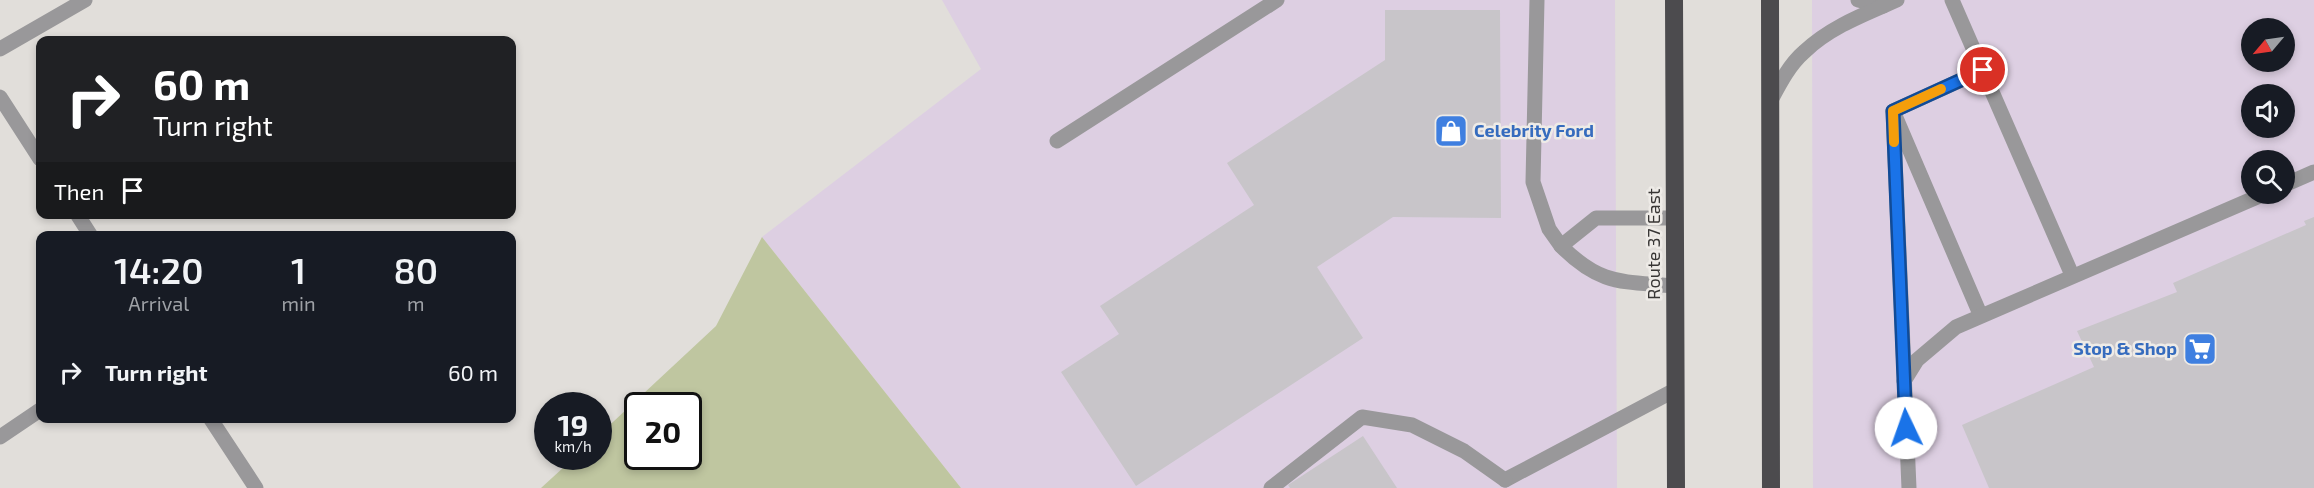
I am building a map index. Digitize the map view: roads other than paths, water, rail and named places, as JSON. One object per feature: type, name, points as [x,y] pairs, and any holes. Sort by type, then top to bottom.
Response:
[{"type":"highway","name":"Route 37 East","points":[[1674,0],[1676,488]]},
{"type":"highway","points":[[1770,0],[1771,488]]},
{"type":"street","points":[[0,49],[85,0]]},
{"type":"street","points":[[1057,141],[1277,0]]},
{"type":"street","points":[[1537,0],[1533,182],[1550,229],[1561,246],[1598,276],[1614,281],[1674,286]]},
{"type":"street","points":[[1858,0],[1890,3]]},
{"type":"street","points":[[1952,0],[2072,275]]},
{"type":"street","points":[[1770,102],[1785,75],[1803,52],[1849,20],[1890,3]]},
{"type":"street","points":[[1893,111],[1983,70]]},
{"type":"street","points":[[0,97],[36,153]]},
{"type":"street","points":[[1893,111],[1980,314]]},
{"type":"street","points":[[1893,111],[1904,381],[1911,483]]},
{"type":"street","points":[[2295,180],[2314,172]]},
{"type":"street","points":[[1904,381],[1917,360],[1934,344],[1956,327],[1980,314],[2241,204]]},
{"type":"street","points":[[1561,246],[1596,218],[1675,218]]},
{"type":"street","points":[[1271,488],[1362,417],[1412,425],[1464,451],[1505,484],[1675,390]]},
{"type":"street","points":[[0,437],[36,413]]},
{"type":"street","points":[[213,423],[256,488]]},
{"type":"place","name":"Celebrity Ford","points":[[1451,131]]},
{"type":"place","name":"Stop & Shop","points":[[2200,349]]}]
